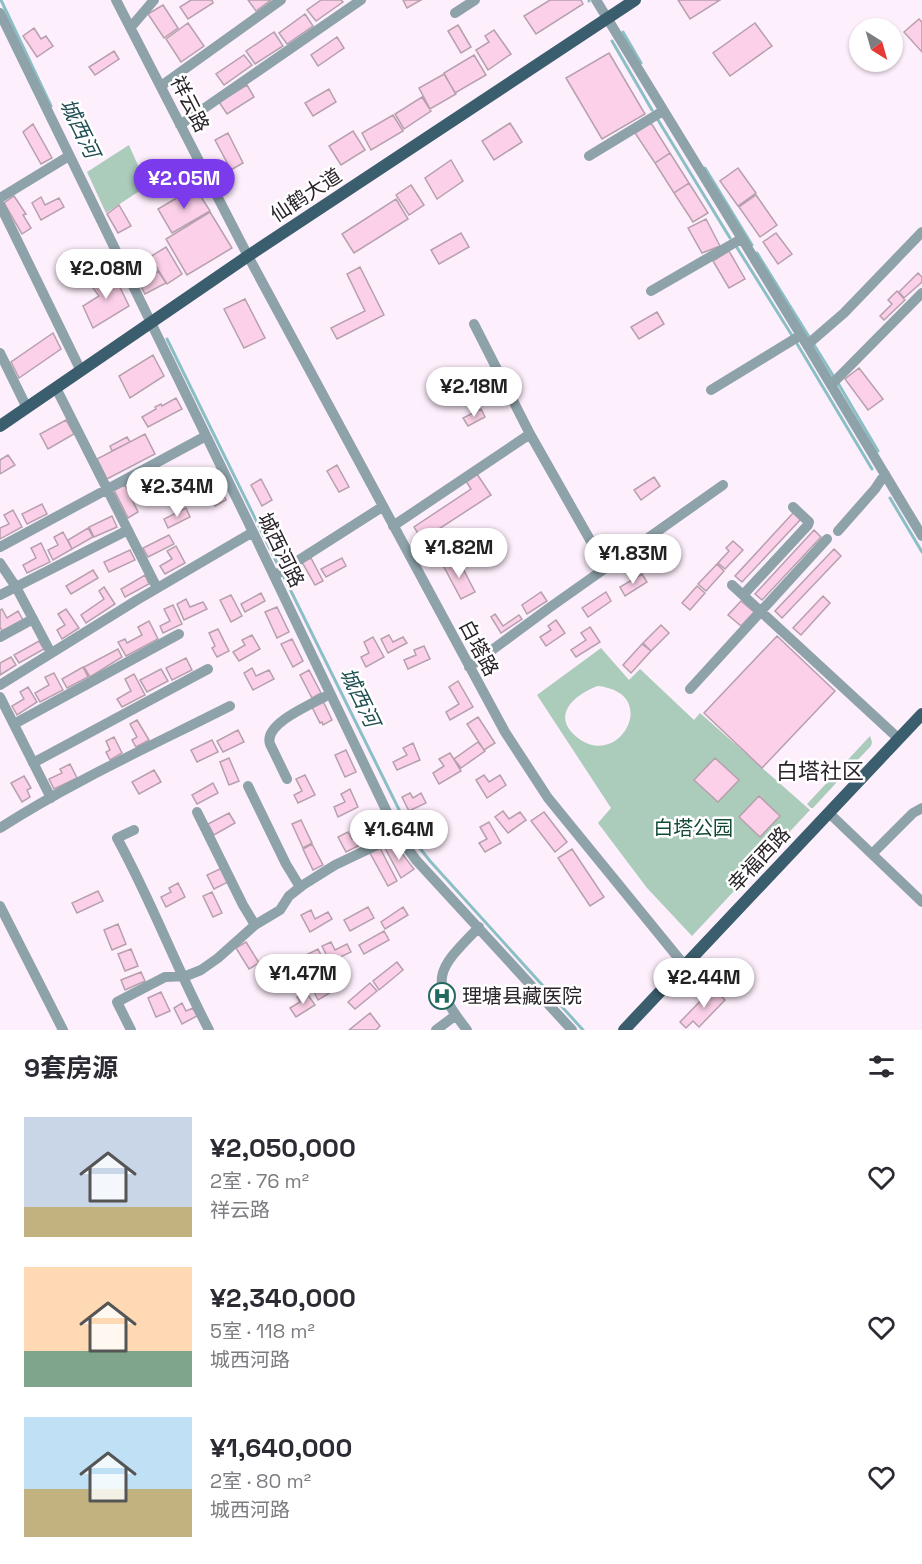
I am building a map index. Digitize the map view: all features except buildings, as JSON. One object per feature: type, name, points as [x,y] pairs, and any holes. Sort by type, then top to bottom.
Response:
[{"type":"main road","name":"仙鹤大道","points":[[0,426],[248,256],[635,0]]},
{"type":"main road","name":"幸福西路","points":[[624,1030],[922,714]]},
{"type":"street","name":"祥云路","points":[[116,0],[248,256]]},
{"type":"street","points":[[131,27],[154,0]]},
{"type":"street","points":[[161,86],[281,0]]},
{"type":"street","points":[[180,125],[361,0]]},
{"type":"street","points":[[455,13],[475,0]]},
{"type":"street","points":[[596,0],[741,239],[834,381],[922,536]]},
{"type":"street","name":"城西河路","points":[[0,13],[253,532],[279,572],[330,694],[398,835],[417,860],[572,1030]]},
{"type":"street","points":[[589,156],[663,111]]},
{"type":"street","points":[[0,198],[69,156]]},
{"type":"street","points":[[0,205],[81,371]]},
{"type":"street","points":[[711,390],[808,341],[844,313],[922,232]]},
{"type":"street","points":[[651,291],[741,239]]},
{"type":"street","name":"白塔路","points":[[248,256],[505,732],[548,798],[685,966]]},
{"type":"street","points":[[834,381],[922,293]]},
{"type":"street","points":[[474,324],[530,434],[606,568]]},
{"type":"street","points":[[0,353],[27,408]]},
{"type":"street","points":[[56,388],[157,588]]},
{"type":"street","points":[[393,526],[530,434]]},
{"type":"street","points":[[0,548],[206,436]]},
{"type":"street","points":[[838,531],[875,489],[885,474]]},
{"type":"street","points":[[469,667],[723,485]]},
{"type":"street","points":[[279,572],[382,507]]},
{"type":"street","points":[[743,595],[808,525],[809,522],[793,507]]},
{"type":"street","points":[[0,595],[128,530]]},
{"type":"street","points":[[0,685],[253,532]]},
{"type":"street","points":[[690,689],[827,539]]},
{"type":"street","points":[[0,562],[51,653]]},
{"type":"street","points":[[732,585],[899,739]]},
{"type":"street","points":[[0,638],[33,619]]},
{"type":"street","points":[[14,724],[179,634]]},
{"type":"street","points":[[33,763],[208,669]]},
{"type":"street","points":[[287,779],[270,744],[268,738],[270,732],[279,723],[330,694]]},
{"type":"street","points":[[0,697],[51,798]]},
{"type":"street","points":[[0,828],[51,798],[230,706]]},
{"type":"street","points":[[248,786],[286,864],[300,887]]},
{"type":"street","points":[[872,854],[913,813],[922,808]]},
{"type":"street","points":[[197,812],[238,896],[255,925]]},
{"type":"street","points":[[829,813],[922,902]]},
{"type":"street","points":[[134,830],[117,838],[154,910],[209,1030]]},
{"type":"street","points":[[131,1030],[117,1002],[165,977],[183,977],[195,973],[211,963],[255,925],[279,910],[289,896],[300,887],[335,865],[398,835]]},
{"type":"street","points":[[0,906],[63,1030]]},
{"type":"street","points":[[467,1030],[446,1000],[442,991],[442,978],[447,960],[478,927]]},
{"type":"street","points":[[436,1030],[456,1015]]},
{"type":"green space","points":[[129,145],[147,186],[106,213],[87,172]]},
{"type":"green space","name":"白塔公园","points":[[601,648],[629,680],[640,669],[694,720],[700,713],[810,810],[692,936],[647,888],[598,823],[611,808],[537,695]],"holes":[[[598,686],[617,692],[628,702],[631,714],[627,727],[619,737],[607,744],[593,745],[578,738],[570,730],[566,722],[568,707],[581,694]]]},
{"type":"green space","points":[[870,736],[871,746],[850,768],[843,765]]},
{"type":"green space","points":[[837,772],[839,778],[837,782],[811,808],[807,804]]},
{"type":"waterway","name":"城西河","points":[[1,0],[51,106]]},
{"type":"waterway","points":[[623,32],[641,63]]},
{"type":"waterway","points":[[612,41],[652,110]]},
{"type":"waterway","points":[[658,120],[730,238]]},
{"type":"waterway","points":[[705,168],[752,245]]},
{"type":"waterway","points":[[736,246],[793,337]]},
{"type":"waterway","points":[[757,253],[834,377]]},
{"type":"waterway","name":"城西河","points":[[167,339],[280,569]]},
{"type":"waterway","points":[[796,342],[872,469]]},
{"type":"waterway","points":[[838,383],[878,451]]},
{"type":"waterway","points":[[890,498],[922,552]]},
{"type":"waterway","name":"城西河","points":[[283,575],[415,842],[583,1030]]},
{"type":"place","name":"理塘县藏医院","points":[[442,996]]},
{"type":"district","name":"白塔社区","points":[[820,771]]}]
